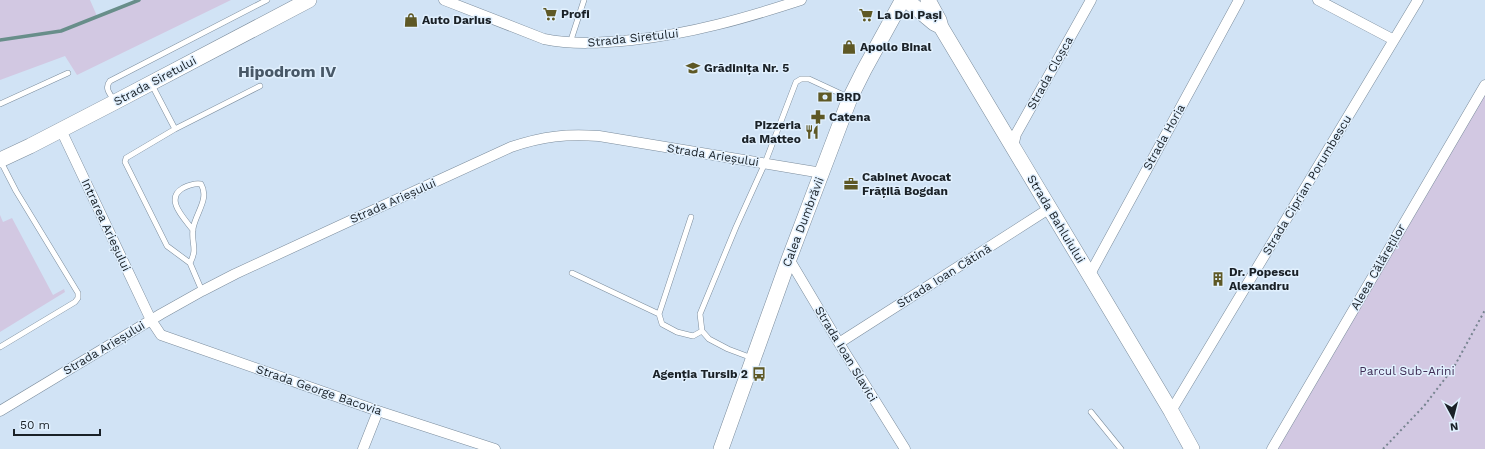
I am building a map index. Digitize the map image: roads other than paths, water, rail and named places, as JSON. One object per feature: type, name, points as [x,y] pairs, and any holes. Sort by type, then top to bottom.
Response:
[{"type":"main road","name":"Strada Siretului","points":[[0,160],[116,102],[309,0]]},
{"type":"main road","name":"Strada Bahluiului","points":[[928,0],[939,20],[941,27],[1090,274],[1192,449]]},
{"type":"main road","name":"Strada Bahluiului","points":[[907,1],[941,27]]},
{"type":"main road","name":"Calea Dumbrăvii","points":[[720,449],[789,259],[850,98],[864,70],[907,1]]},
{"type":"street","name":"Strada Siretului","points":[[448,1],[544,39],[570,43],[612,42],[673,34],[734,21],[801,0]]},
{"type":"street","name":"Strada Cloșca","points":[[1013,147],[1016,134],[1091,0]]},
{"type":"street","name":"Strada Horia","points":[[1090,274],[1239,0]]},
{"type":"street","points":[[1318,0],[1394,40]]},
{"type":"street","name":"Strada Ciprian Porumbescu","points":[[1171,411],[1418,0]]},
{"type":"street","name":"Aleea Călăreților","points":[[1272,449],[1485,85]]},
{"type":"street","name":"Intrarea Arieșului","points":[[61,130],[151,320]]},
{"type":"street","name":"Strada Arieșului","points":[[0,411],[151,320],[235,274],[511,148],[532,140],[574,134],[599,136],[822,173]]},
{"type":"street","name":"Strada Ioan Cătină","points":[[838,343],[1050,208]]},
{"type":"street","name":"Strada Ioan Slavici","points":[[789,259],[838,343],[903,448]]},
{"type":"street","name":"Strada George Bacovia","points":[[151,320],[161,335],[378,411],[495,449]]},
{"type":"street","points":[[363,449],[378,411]]},
{"type":"street","points":[[1171,411],[1185,449]]},
{"type":"lane","points":[[116,102],[107,88],[107,84],[110,81],[267,0]]},
{"type":"lane","points":[[570,43],[584,0]]},
{"type":"lane","points":[[0,104],[68,73]]},
{"type":"lane","points":[[752,359],[728,350],[709,339],[702,331],[700,314],[736,227],[765,163],[796,82],[801,79],[809,79],[850,98]]},
{"type":"lane","points":[[151,83],[175,129]]},
{"type":"lane","points":[[202,291],[190,263],[167,246],[125,162],[126,158],[175,129],[260,86]]},
{"type":"lane","points":[[0,160],[16,191],[78,293],[78,298],[75,302],[0,347]]},
{"type":"lane","points":[[190,263],[195,249],[193,230],[203,201],[205,190],[201,184],[196,183],[185,187],[174,196],[175,203],[193,230]]},
{"type":"lane","points":[[691,217],[659,314],[662,324],[677,332],[693,336],[702,331]]},
{"type":"lane","points":[[572,273],[659,314]]},
{"type":"lane","points":[[1091,412],[1121,449]]},
{"type":"waterway","points":[[0,40],[61,31],[139,0]]},
{"type":"place","name":"Profi","points":[[550,14]]},
{"type":"place","name":"La Doi Pași","points":[[866,15]]},
{"type":"place","name":"Auto Darius","points":[[411,20]]},
{"type":"place","name":"Apollo Binal","points":[[849,47]]},
{"type":"place","name":"Grădinița Nr. 5","points":[[693,68]]},
{"type":"place","name":"BRD","points":[[825,97]]},
{"type":"place","name":"Catena","points":[[818,117]]},
{"type":"place","name":"Pizzeria da Matteo","points":[[812,132]]},
{"type":"place","name":"Cabinet Avocat Frățilă Bogdan","points":[[851,184]]},
{"type":"place","name":"Dr. Popescu Alexandru","points":[[1218,279]]},
{"type":"place","name":"Agenția Tursib 2","points":[[759,374]]},
{"type":"district","name":"Hipodrom IV","points":[[287,71]]},
{"type":"park label","name":"Parcul Sub-Arini","points":[[1407,371]]}]
